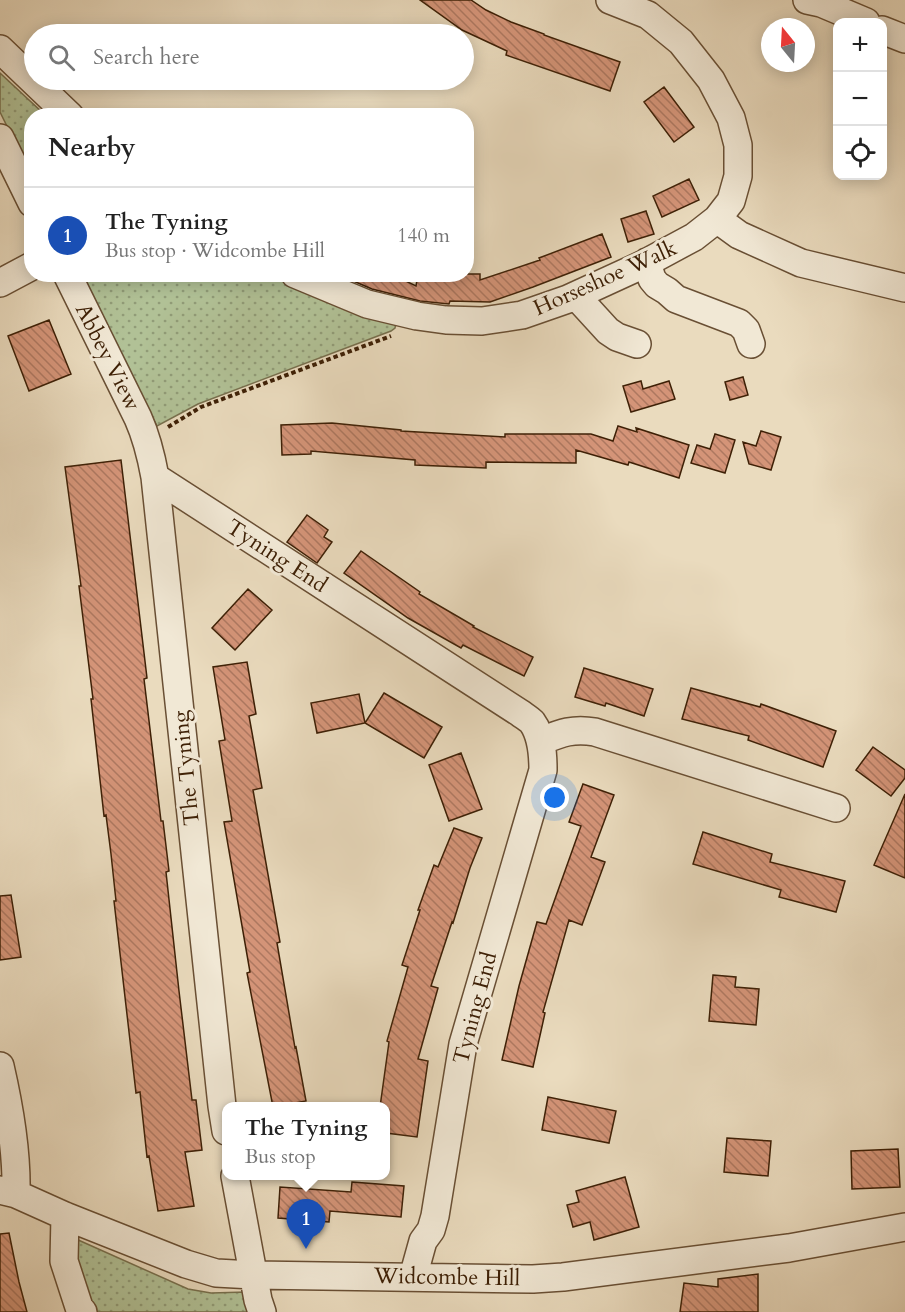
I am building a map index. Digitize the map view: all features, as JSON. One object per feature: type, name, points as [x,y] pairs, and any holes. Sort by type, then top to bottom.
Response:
[{"type":"street","name":"Horseshoe Walk","points":[[314,282],[367,304],[417,316],[482,321],[522,315],[576,296],[647,262],[694,237],[717,219],[731,201],[738,176],[738,144],[731,118],[711,80],[653,8],[610,0]]},
{"type":"street","points":[[807,0],[821,3],[857,18]]},
{"type":"street","points":[[887,32],[905,39]]},
{"type":"street","points":[[0,49],[24,72]]},
{"type":"street","points":[[43,90],[62,108]]},
{"type":"street","points":[[0,138],[24,187]]},
{"type":"street","points":[[717,219],[739,235],[801,263],[905,288]]},
{"type":"street","points":[[647,262],[652,279],[657,285],[676,299],[740,323],[746,330],[751,344]]},
{"type":"street","points":[[0,283],[24,270]]},
{"type":"street","name":"Abbey View","points":[[71,282],[148,440]]},
{"type":"street","points":[[576,296],[608,331],[637,344]]},
{"type":"street","name":"The Tyning","points":[[148,440],[155,477],[222,1102]]},
{"type":"street","name":"Tyning End","points":[[155,477],[520,713],[532,722],[541,741],[543,770],[463,1044],[435,1216],[431,1230],[423,1241],[413,1276]]},
{"type":"street","points":[[541,741],[563,732],[581,730],[595,732],[836,808]]},
{"type":"street","points":[[0,1066],[17,1174],[8,1192]]},
{"type":"street","points":[[236,1180],[262,1312]]},
{"type":"street","name":"Widcombe Hill","points":[[8,1192],[186,1264],[216,1273],[253,1275],[533,1279],[789,1248],[905,1227]]},
{"type":"street","points":[[65,1215],[64,1261],[79,1307],[83,1312]]},
{"type":"path","points":[[148,440],[201,406],[410,329],[417,316]]},
{"type":"green space","points":[[0,73],[38,108],[24,108],[24,161],[0,112]]},
{"type":"green space","points":[[85,282],[286,282],[396,323],[395,328],[391,331],[198,404],[157,426]]},
{"type":"green space","points":[[76,1239],[188,1289],[211,1293],[246,1292],[251,1312],[97,1312],[75,1255]]},
{"type":"building","points":[[420,0],[471,0],[511,22],[620,62],[610,91],[506,55],[507,51],[474,36],[474,24],[454,24]]},
{"type":"building","points":[[664,87],[694,127],[674,142],[644,102]]},
{"type":"building","points":[[689,179],[699,200],[662,217],[653,196]]},
{"type":"building","points":[[646,211],[654,234],[628,242],[621,219]]},
{"type":"building","points":[[602,234],[611,257],[490,302],[450,301],[449,304],[420,301],[372,289],[356,282],[408,282],[416,286],[417,282],[474,282],[474,274],[480,274],[480,280],[540,260],[539,258]]},
{"type":"building","points":[[49,320],[71,374],[29,391],[8,336]]},
{"type":"building","points":[[743,377],[748,395],[730,400],[725,382]]},
{"type":"building","points":[[641,381],[643,389],[669,381],[675,399],[631,412],[623,386]]},
{"type":"building","points":[[332,423],[401,431],[505,437],[505,434],[591,434],[613,441],[618,426],[637,432],[636,428],[689,445],[679,478],[629,462],[628,465],[576,450],[576,463],[486,462],[486,468],[415,465],[415,460],[311,451],[311,454],[282,455],[281,425]]},
{"type":"building","points":[[761,431],[781,437],[771,470],[749,464],[743,442],[756,446]]},
{"type":"building","points":[[715,434],[735,440],[725,473],[691,463],[697,445],[710,449]]},
{"type":"building","points":[[121,460],[147,678],[144,679],[169,871],[166,872],[179,991],[192,1100],[196,1100],[202,1150],[185,1152],[194,1206],[158,1211],[149,1156],[147,1157],[140,1092],[136,1093],[114,901],[116,901],[111,854],[106,815],[104,816],[91,699],[93,699],[79,586],[81,586],[65,467]]},
{"type":"building","points":[[307,515],[328,530],[324,537],[332,542],[317,563],[287,542]]},
{"type":"building","points":[[361,551],[420,592],[419,594],[473,627],[533,657],[524,676],[463,645],[461,648],[408,618],[344,573]]},
{"type":"building","points":[[248,589],[272,610],[235,650],[212,628]]},
{"type":"building","points":[[247,662],[256,714],[249,716],[262,788],[253,790],[280,942],[277,943],[306,1101],[272,1102],[247,973],[250,972],[224,822],[232,821],[219,741],[225,740],[213,667]]},
{"type":"building","points":[[584,668],[653,689],[644,716],[606,703],[605,706],[575,697]]},
{"type":"building","points":[[691,688],[760,707],[761,704],[836,731],[823,767],[748,740],[749,736],[682,719]]},
{"type":"building","points":[[384,693],[442,727],[424,758],[365,723]]},
{"type":"building","points":[[359,694],[365,723],[317,733],[311,703]]},
{"type":"building","points":[[873,747],[905,770],[905,778],[891,796],[856,770]]},
{"type":"building","points":[[461,753],[482,809],[449,821],[429,765]]},
{"type":"building","points":[[583,784],[614,795],[591,857],[605,862],[582,925],[569,920],[543,1012],[545,1013],[533,1067],[502,1060],[537,922],[546,924],[581,826],[569,822]]},
{"type":"building","points":[[905,794],[905,878],[874,865]]},
{"type":"building","points":[[454,828],[482,838],[431,986],[438,988],[418,1059],[428,1061],[417,1137],[390,1134],[390,1102],[381,1102],[389,1042],[387,1041],[408,967],[402,965],[434,865],[438,867]]},
{"type":"building","points":[[703,832],[772,854],[770,862],[845,881],[836,912],[779,897],[781,890],[693,864]]},
{"type":"building","points":[[11,895],[21,957],[0,960],[0,896]]},
{"type":"building","points":[[713,975],[736,977],[735,987],[759,989],[756,1025],[709,1021]]},
{"type":"building","points":[[548,1097],[616,1111],[609,1143],[542,1130]]},
{"type":"building","points":[[727,1138],[771,1141],[768,1176],[724,1172]]},
{"type":"building","points":[[898,1149],[900,1187],[852,1189],[851,1151]]},
{"type":"building","points":[[625,1177],[639,1227],[594,1240],[590,1222],[573,1227],[567,1205],[579,1202],[576,1191]]},
{"type":"building","points":[[352,1182],[404,1186],[401,1217],[330,1211],[329,1222],[278,1218],[280,1187],[351,1192]]},
{"type":"building","points":[[9,1233],[27,1312],[0,1312],[0,1234]]},
{"type":"building","points":[[758,1274],[758,1312],[680,1312],[684,1283],[718,1287],[718,1279]]},
{"type":"place","name":"The Tyning","points":[[306,1249]]}]
